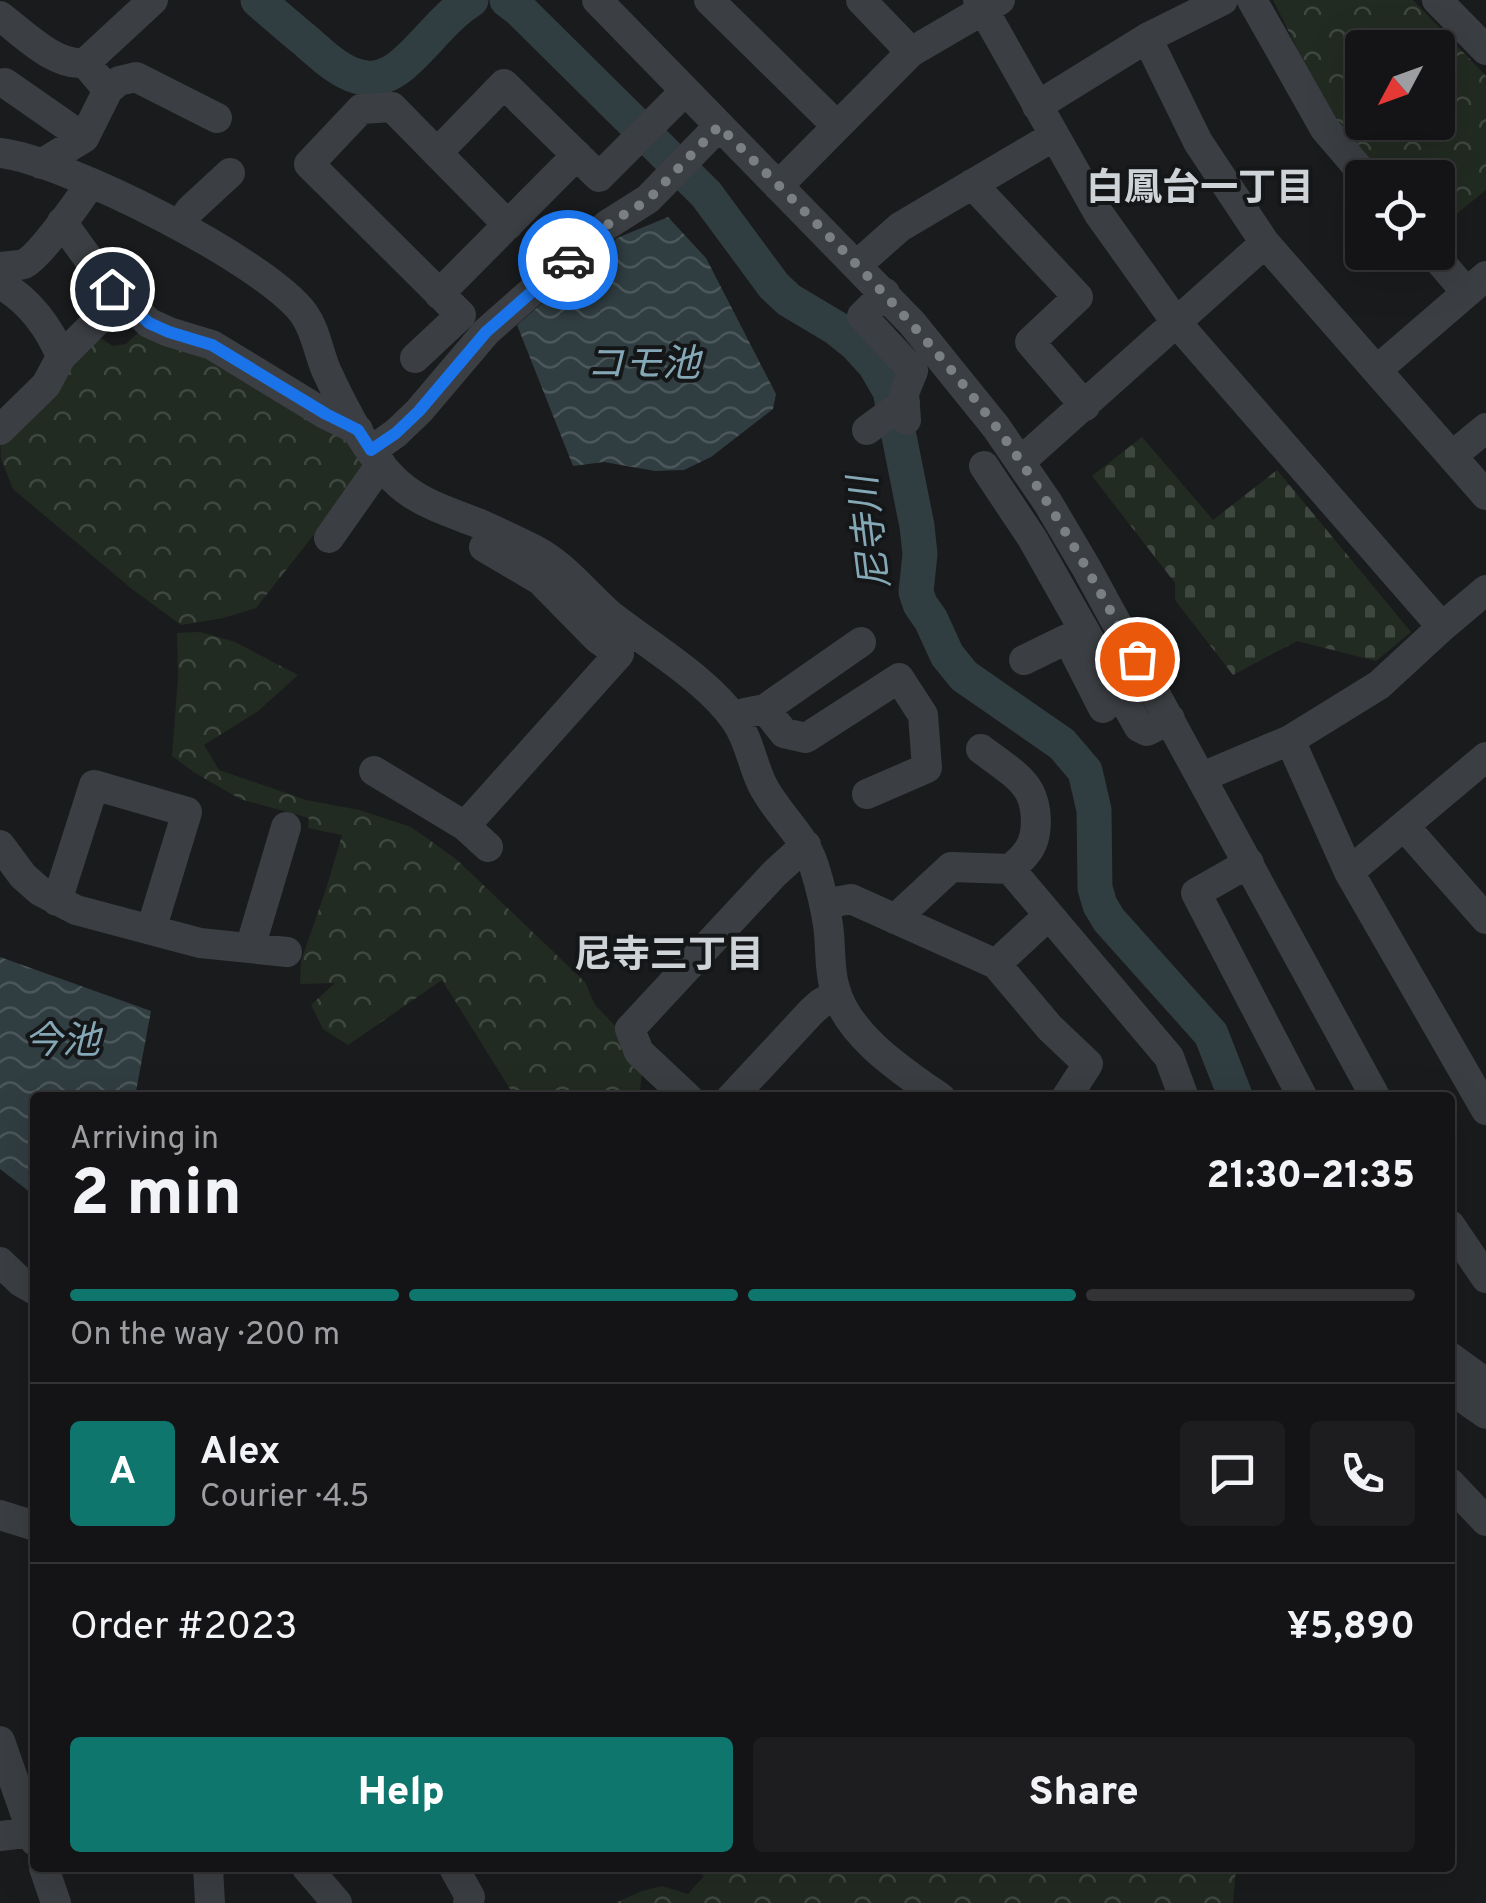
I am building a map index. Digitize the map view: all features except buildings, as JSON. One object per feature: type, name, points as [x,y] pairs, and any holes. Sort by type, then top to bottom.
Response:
[{"type":"street","points":[[0,16],[54,56],[74,64],[85,63],[152,0]]},
{"type":"street","points":[[597,0],[885,294],[966,388],[1020,462],[1071,541],[1373,1092]]},
{"type":"street","points":[[709,0],[836,126]]},
{"type":"street","points":[[861,0],[912,52]]},
{"type":"street","points":[[1037,106],[1148,38],[1223,0]]},
{"type":"street","points":[[1252,0],[1325,129],[1352,160]]},
{"type":"street","points":[[1436,0],[1483,42]]},
{"type":"street","points":[[778,186],[912,52],[987,3],[1037,106],[1099,214],[1176,322],[1442,627]]},
{"type":"street","points":[[1148,38],[1198,142],[1266,243],[1486,494]]},
{"type":"street","points":[[85,63],[108,90]]},
{"type":"street","points":[[41,164],[84,138],[108,90],[119,81],[136,77],[217,118]]},
{"type":"street","points":[[5,83],[84,138]]},
{"type":"street","points":[[437,153],[504,84],[599,177],[685,91]]},
{"type":"street","points":[[416,358],[461,315],[309,164],[362,109],[392,107],[508,225]]},
{"type":"street","points":[[329,538],[370,448],[396,433],[486,332],[607,225],[648,200],[719,126]]},
{"type":"street","points":[[857,265],[900,227],[1054,136]]},
{"type":"street","points":[[0,153],[24,157],[90,184],[179,226],[264,276],[295,303],[313,331],[326,371],[370,448],[408,492],[550,558],[607,612],[675,664],[733,716],[768,794],[812,860],[824,904],[837,994],[852,1023],[907,1088]]},
{"type":"street","points":[[439,294],[577,155]]},
{"type":"street","points":[[179,226],[230,173]]},
{"type":"street","points":[[0,266],[22,265],[33,257],[90,184]]},
{"type":"street","points":[[972,184],[1078,297],[1030,342],[1085,406]]},
{"type":"street","points":[[62,222],[112,289],[149,323],[212,345],[326,414],[370,448]]},
{"type":"street","points":[[1020,462],[1266,243]]},
{"type":"street","points":[[1378,369],[1476,284],[1455,269]]},
{"type":"street","points":[[0,284],[23,299],[35,313],[60,358]]},
{"type":"street","points":[[0,430],[46,385],[60,358],[96,321],[112,289]]},
{"type":"street","points":[[885,294],[862,316],[913,371],[891,417]]},
{"type":"street","points":[[1452,456],[1486,428]]},
{"type":"street","points":[[984,466],[1032,538],[1139,727],[1147,732],[1170,720]]},
{"type":"street","points":[[446,511],[445,524],[540,580],[597,638],[619,654],[465,826]]},
{"type":"street","points":[[1032,538],[1019,548],[1103,708]]},
{"type":"street","points":[[1202,778],[1290,740],[1380,685],[1486,590]]},
{"type":"street","points":[[1024,660],[1067,639]]},
{"type":"street","points":[[733,716],[765,709],[861,642]]},
{"type":"street","points":[[765,709],[784,733],[806,738],[899,678],[923,715],[927,768],[867,794]]},
{"type":"street","points":[[1290,740],[1349,872],[1486,1110]]},
{"type":"street","points":[[896,919],[951,866],[1010,869],[1030,850],[1036,828],[1029,791],[981,749]]},
{"type":"street","points":[[1349,872],[1486,757]]},
{"type":"street","points":[[374,771],[465,826],[488,848]]},
{"type":"street","points":[[56,901],[94,785],[187,812],[151,930]]},
{"type":"street","points":[[250,948],[286,827]]},
{"type":"street","points":[[1405,827],[1486,919]]},
{"type":"street","points":[[0,844],[23,876],[40,891],[76,910],[200,943],[287,952]]},
{"type":"street","points":[[682,1092],[640,1052],[630,1029],[775,873],[806,846]]},
{"type":"street","points":[[1249,863],[1196,894],[1301,1092]]},
{"type":"street","points":[[1010,869],[1169,1056],[1182,1092]]},
{"type":"street","points":[[824,904],[852,900],[996,964],[1050,1028],[1088,1064],[1070,1092]]},
{"type":"street","points":[[996,964],[1049,915]]},
{"type":"street","points":[[737,1092],[810,1012],[837,994]]},
{"type":"street","points":[[1455,1236],[1470,1271]]},
{"type":"street","points":[[0,1262],[30,1287]]},
{"type":"street","points":[[1455,1360],[1486,1382]]},
{"type":"street","points":[[1455,1393],[1486,1414]]},
{"type":"street","points":[[1455,1488],[1486,1522]]},
{"type":"street","points":[[0,1514],[30,1524]]},
{"type":"street","points":[[0,1741],[30,1827]]},
{"type":"street","points":[[0,1836],[30,1836]]},
{"type":"street","points":[[45,1872],[56,1903]]},
{"type":"street","points":[[208,1872],[210,1903]]},
{"type":"street","points":[[456,1872],[470,1897],[468,1903]]},
{"type":"street","points":[[312,1883],[337,1903]]},
{"type":"green space","points":[[1273,0],[1413,0],[1442,30],[1345,30],[1345,134],[1333,120]]},
{"type":"green space","points":[[1455,44],[1486,76],[1486,190],[1455,215],[1455,160],[1368,160],[1351,140],[1455,140]]},
{"type":"green space","points":[[144,327],[197,349],[351,436],[368,466],[256,608],[181,625],[13,489],[1,459],[0,436],[93,334],[113,346],[126,344]]},
{"type":"green space","points":[[1142,437],[1213,520],[1277,470],[1411,632],[1376,661],[1297,641],[1233,675],[1175,600],[1175,583],[1092,476]]},
{"type":"green space","points":[[200,632],[235,642],[298,675],[257,712],[204,745],[219,770],[306,800],[359,810],[411,827],[456,859],[585,982],[595,1005],[620,1031],[643,1066],[640,1092],[512,1092],[442,980],[348,1045],[323,1029],[311,1005],[335,983],[300,984],[301,961],[342,835],[308,828],[309,818],[240,799],[172,756],[177,633]]},
{"type":"green space","points":[[696,1872],[1236,1872],[1233,1903],[615,1903],[662,1886],[688,1894],[704,1876]]},
{"type":"water","name":"コモ池","points":[[668,217],[706,258],[776,394],[773,409],[711,457],[684,470],[655,471],[604,462],[573,466],[517,325],[617,238]]},
{"type":"water","name":"今池","points":[[0,957],[151,1011],[136,1092],[30,1092],[30,1192],[0,1169]]},
{"type":"waterway","name":"尼寺川","points":[[258,0],[339,68],[363,78],[388,74],[402,65],[471,0]]},
{"type":"waterway","name":"尼寺川","points":[[507,0],[706,194],[774,286],[789,300],[836,328],[875,365],[890,391],[917,526],[920,554],[916,592],[920,604],[947,655],[964,676],[1062,744],[1085,771],[1094,810],[1095,888],[1100,905],[1211,1034],[1234,1092]]},
{"type":"way so far","points":[[568,260],[607,225],[648,200],[719,126],[885,294],[966,388],[1048,504],[1137,659]]},
{"type":"district","name":"白鳳台一丁目","points":[[1200,187]]},
{"type":"district","name":"尼寺三丁目","points":[[669,954]]},
{"type":"route","points":[[112,289],[149,323],[212,345],[358,430],[371,450],[419,411],[486,332],[568,260]]}]
